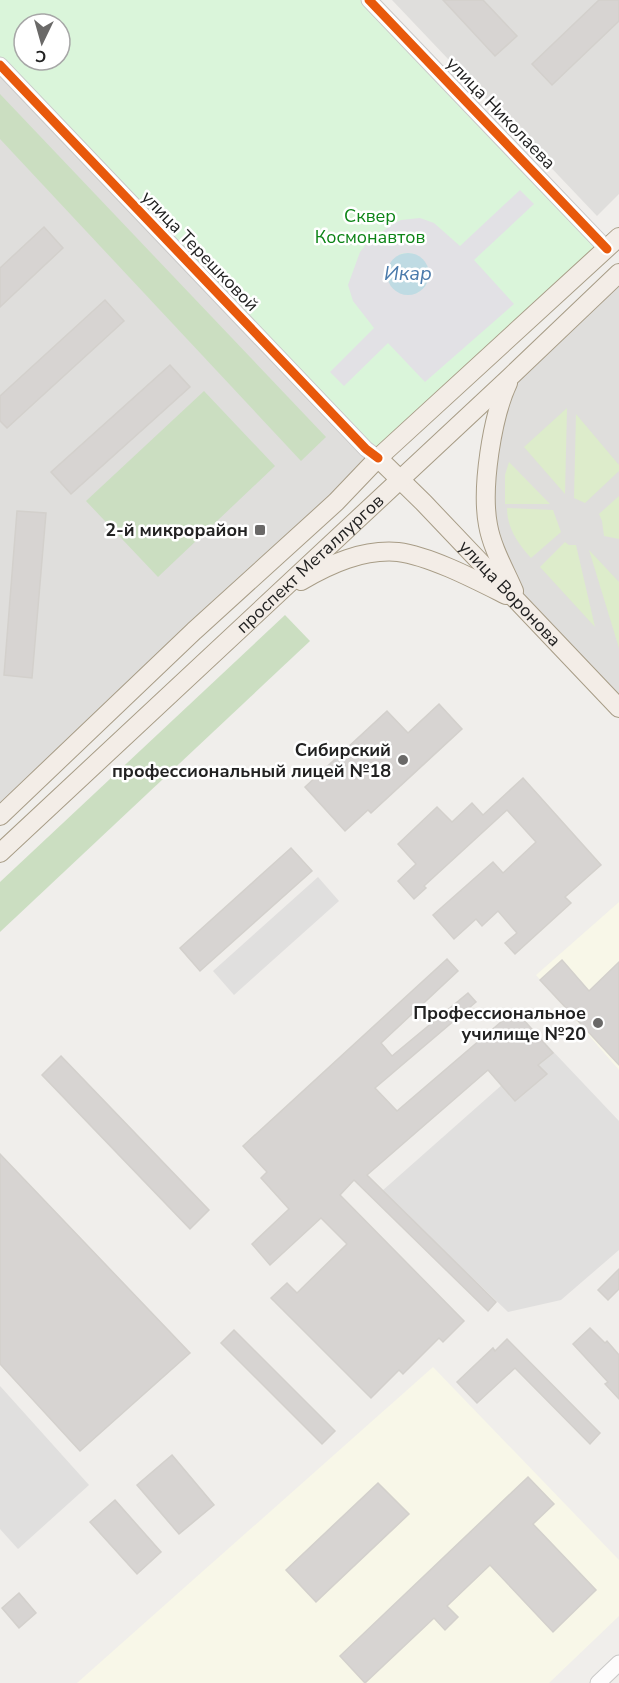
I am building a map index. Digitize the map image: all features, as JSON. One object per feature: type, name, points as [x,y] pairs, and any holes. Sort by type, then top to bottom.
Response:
[{"type":"main road","name":"проспект Металлургов","points":[[0,816],[194,631],[336,502],[378,458],[615,249]]},
{"type":"main road","name":"проспект Металлургов","points":[[0,853],[619,273]]},
{"type":"main road","points":[[510,377],[500,400],[493,435],[487,490],[487,524],[518,600]]},
{"type":"main road","name":"улица Воронова","points":[[378,458],[518,600],[619,708]]},
{"type":"main road","points":[[273,599],[314,573],[343,560],[367,554],[398,552],[464,574],[518,600]]},
{"type":"street","name":"улица Николаева","points":[[369,0],[615,249]]},
{"type":"street","name":"улица Терешковой","points":[[0,65],[366,449],[378,458]]},
{"type":"street","points":[[598,1683],[619,1663]]},
{"type":"shaded area","points":[[392,0],[619,0],[619,194],[597,216]]},
{"type":"shaded area","points":[[0,65],[378,458],[0,816]]},
{"type":"shaded area","points":[[520,190],[534,204],[474,260],[514,304],[425,382],[388,343],[344,386],[330,372],[374,328],[353,301],[348,285],[360,252],[368,242],[401,220],[420,218],[434,223],[460,246]],"holes":[[[400,254],[414,254],[419,292],[406,294]]]},
{"type":"shaded area","points":[[619,273],[619,708],[518,601],[491,536],[500,400]]},
{"type":"shaded area","points":[[318,877],[339,901],[234,995],[213,971]]},
{"type":"shaded area","name":"Профессиональное училище №20","points":[[619,902],[619,1070],[536,975]]},
{"type":"shaded area","points":[[547,1045],[619,1121],[619,1250],[561,1300],[508,1312],[382,1191]]},
{"type":"shaded area","points":[[433,1367],[619,1560],[619,1616],[549,1683],[77,1683]]},
{"type":"shaded area","points":[[0,1386],[89,1485],[18,1549],[0,1529]]},
{"type":"green space","name":"Сквер Космонавтов","points":[[0,0],[369,0],[607,249],[378,458],[0,65]]},
{"type":"green space","points":[[0,94],[326,437],[301,461],[0,139]]},
{"type":"green space","points":[[204,391],[275,466],[158,577],[86,501]]},
{"type":"green space","points":[[567,408],[565,494],[524,447]]},
{"type":"green space","points":[[576,414],[619,465],[619,471],[585,503],[574,498]]},
{"type":"green space","points":[[509,462],[550,504],[505,504],[505,475]]},
{"type":"green space","points":[[619,496],[619,539],[604,536],[599,514]]},
{"type":"green space","points":[[507,508],[553,510],[561,532],[531,558],[514,535]]},
{"type":"green space","points":[[565,542],[569,545],[576,545],[595,627],[540,567]]},
{"type":"green space","points":[[589,550],[619,582],[619,648]]},
{"type":"green space","points":[[285,615],[310,641],[0,932],[0,882]]},
{"type":"water","name":"Икар","points":[[408,253],[423,259],[429,274],[423,289],[408,295],[393,289],[387,274],[393,259]]},
{"type":"building","points":[[443,0],[483,0],[517,36],[495,56]]},
{"type":"building","points":[[599,0],[619,0],[619,21],[552,85],[532,64]]},
{"type":"building","points":[[44,227],[63,248],[0,307],[0,268]]},
{"type":"building","points":[[105,300],[124,321],[7,428],[0,421],[0,396]]},
{"type":"building","points":[[170,365],[190,387],[71,494],[51,472]]},
{"type":"building","points":[[17,511],[46,513],[32,678],[4,675]]},
{"type":"building","points":[[439,704],[462,729],[371,813],[368,810],[345,831],[305,787],[387,711],[408,733]]},
{"type":"building","points":[[523,778],[601,865],[565,897],[571,903],[515,954],[505,943],[517,933],[498,911],[482,926],[476,919],[454,939],[433,915],[493,862],[503,873],[536,842],[507,810],[424,886],[426,888],[414,899],[398,881],[416,864],[398,844],[437,807],[452,822],[472,803],[483,815]]},
{"type":"building","points":[[291,848],[312,871],[200,971],[180,948]]},
{"type":"building","points":[[447,959],[458,971],[381,1043],[392,1056],[468,993],[476,1002],[375,1088],[397,1111],[515,1010],[553,1053],[538,1065],[547,1074],[515,1101],[488,1070],[367,1175],[496,1302],[488,1311],[354,1180],[340,1195],[464,1321],[443,1342],[439,1338],[403,1374],[399,1370],[371,1398],[271,1298],[287,1283],[297,1293],[347,1244],[321,1218],[270,1265],[252,1244],[289,1209],[261,1178],[267,1172],[243,1146]]},
{"type":"building","points":[[562,960],[589,991],[619,962],[619,1065],[540,980]]},
{"type":"building","points":[[61,1056],[209,1210],[190,1229],[42,1075]]},
{"type":"building","points":[[0,1154],[190,1353],[80,1451],[0,1364]]},
{"type":"building","points":[[619,1269],[619,1289],[608,1300],[598,1290]]},
{"type":"building","points":[[590,1328],[605,1343],[607,1341],[619,1355],[619,1399],[605,1384],[608,1382],[573,1344]]},
{"type":"building","points":[[234,1330],[335,1431],[322,1444],[221,1343]]},
{"type":"building","points":[[507,1339],[600,1433],[590,1444],[515,1368],[477,1403],[457,1382],[493,1348],[495,1351]]},
{"type":"building","points":[[172,1455],[214,1505],[179,1534],[137,1485]]},
{"type":"building","points":[[528,1477],[554,1504],[533,1524],[596,1590],[553,1632],[490,1565],[447,1606],[458,1617],[445,1630],[434,1618],[365,1683],[340,1656]]},
{"type":"building","points":[[378,1483],[409,1514],[316,1602],[286,1570]]},
{"type":"building","points":[[115,1500],[161,1552],[137,1574],[90,1522]]},
{"type":"building","points":[[19,1593],[36,1613],[19,1628],[2,1608]]},
{"type":"cycle path","points":[[369,0],[607,249]]},
{"type":"cycle path","points":[[0,65],[366,449],[378,458]]},
{"type":"place","name":"2-й микрорайон","points":[[260,530]]},
{"type":"place","name":"Сибирский профессиональный лицей №18","points":[[403,760]]},
{"type":"place","name":"Профессиональное училище №20","points":[[598,1023]]}]
